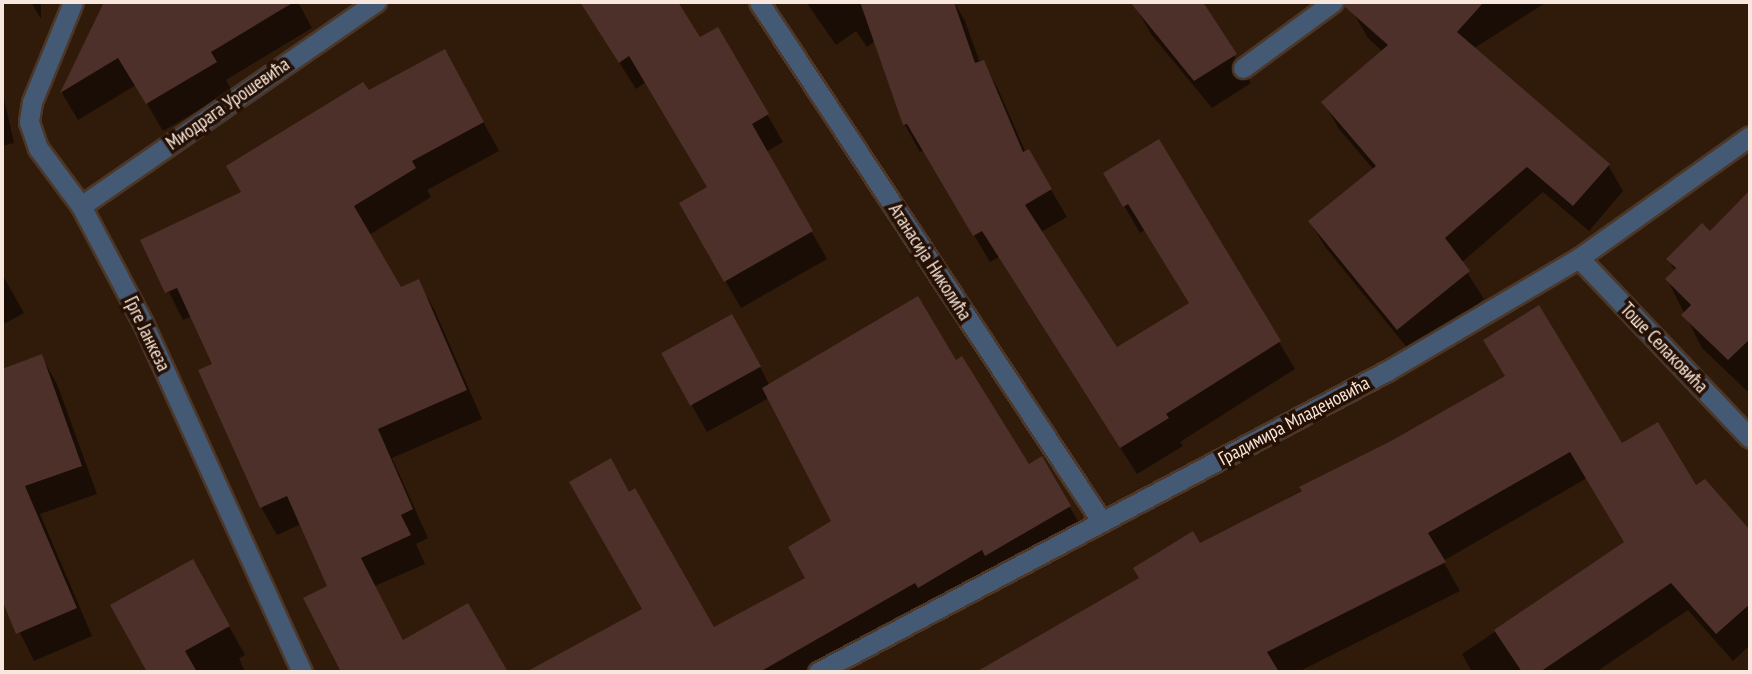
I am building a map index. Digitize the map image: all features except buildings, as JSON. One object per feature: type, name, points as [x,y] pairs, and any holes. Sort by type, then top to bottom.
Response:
[{"type":"street","name":"Грге Јанкеза","points":[[73,2],[32,102],[29,122],[38,148],[81,206],[143,323],[302,672]]},
{"type":"street","name":"Миодрага Урошевића","points":[[81,206],[376,2]]},
{"type":"street","name":"Атанасија Николића","points":[[758,2],[1102,522]]},
{"type":"street","points":[[1243,68],[1333,2]]},
{"type":"street","name":"Градимира Младеновића","points":[[818,672],[1387,371],[1578,258],[1750,136]]},
{"type":"street","name":"Тоше Селаковића","points":[[1578,258],[1750,438]]}]
